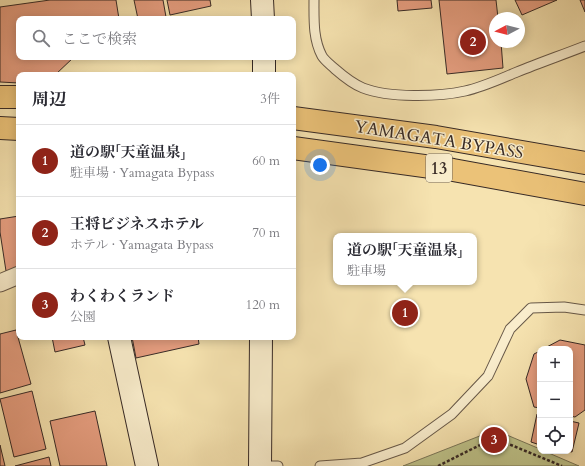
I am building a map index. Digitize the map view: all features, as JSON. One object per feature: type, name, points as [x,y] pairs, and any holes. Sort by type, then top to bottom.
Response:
[{"type":"highway","points":[[0,97],[16,97]]},
{"type":"highway","name":"YAMAGATA BYPASS","points":[[296,118],[436,137],[585,163]]},
{"type":"highway","points":[[0,128],[16,129]]},
{"type":"highway","name":"YAMAGATA BYPASS","points":[[296,148],[453,170],[585,194]]},
{"type":"street","points":[[262,0],[263,16]]},
{"type":"street","points":[[264,60],[264,72]]},
{"type":"street","points":[[0,283],[16,276]]},
{"type":"street","points":[[120,340],[147,466]]},
{"type":"street","points":[[256,466],[260,466],[261,340]]},
{"type":"lane","points":[[314,0],[314,25],[316,40],[323,58],[351,82],[362,88],[380,92],[411,95],[465,91],[488,84],[585,46]]},
{"type":"lane","points":[[320,466],[362,463],[404,448],[452,414],[488,376],[510,328],[531,308],[564,307],[585,310]]},
{"type":"lane","points":[[260,466],[278,466]]},
{"type":"path","points":[[438,466],[494,438],[562,466]]},
{"type":"green space","points":[[495,430],[537,448],[537,454],[551,454],[579,466],[403,466]]},
{"type":"building","points":[[50,0],[116,0],[119,16],[16,16],[16,60],[71,60],[58,72],[16,72],[16,83],[0,82],[0,7]]},
{"type":"building","points":[[134,0],[163,0],[166,16],[137,16]]},
{"type":"building","points":[[167,0],[210,0],[211,6],[170,15]]},
{"type":"building","points":[[397,0],[431,0],[432,8],[398,11]]},
{"type":"building","points":[[439,0],[496,0],[497,12],[489,12],[489,48],[501,48],[503,68],[447,74]]},
{"type":"building","points":[[515,0],[557,0],[525,14],[525,12],[521,12]]},
{"type":"building","points":[[580,0],[585,0],[585,12]]},
{"type":"building","points":[[16,216],[16,269],[6,271],[0,232],[0,219]]},
{"type":"building","points":[[16,330],[16,340],[19,340],[31,384],[0,393],[0,334]]},
{"type":"building","points":[[53,340],[84,340],[85,345],[55,352]]},
{"type":"building","points":[[133,340],[198,340],[199,344],[136,358]]},
{"type":"building","points":[[560,340],[585,345],[585,410],[575,417],[573,417],[573,346],[549,346]]},
{"type":"building","points":[[537,352],[537,408],[534,407],[526,379],[534,354]]},
{"type":"building","points":[[32,391],[46,449],[14,457],[0,399]]},
{"type":"building","points":[[95,411],[107,466],[60,466],[50,421]]},
{"type":"building","points":[[537,414],[537,444],[531,442]]},
{"type":"building","points":[[573,422],[579,423],[573,448]]},
{"type":"building","points":[[0,445],[5,466],[0,466]]},
{"type":"building","points":[[49,457],[51,466],[15,466]]},
{"type":"place","name":"王将ビジネスホテル","points":[[473,42]]},
{"type":"place","name":"道の駅「天童温泉」","points":[[405,313]]},
{"type":"place","name":"わくわくランド","points":[[494,440]]}]
